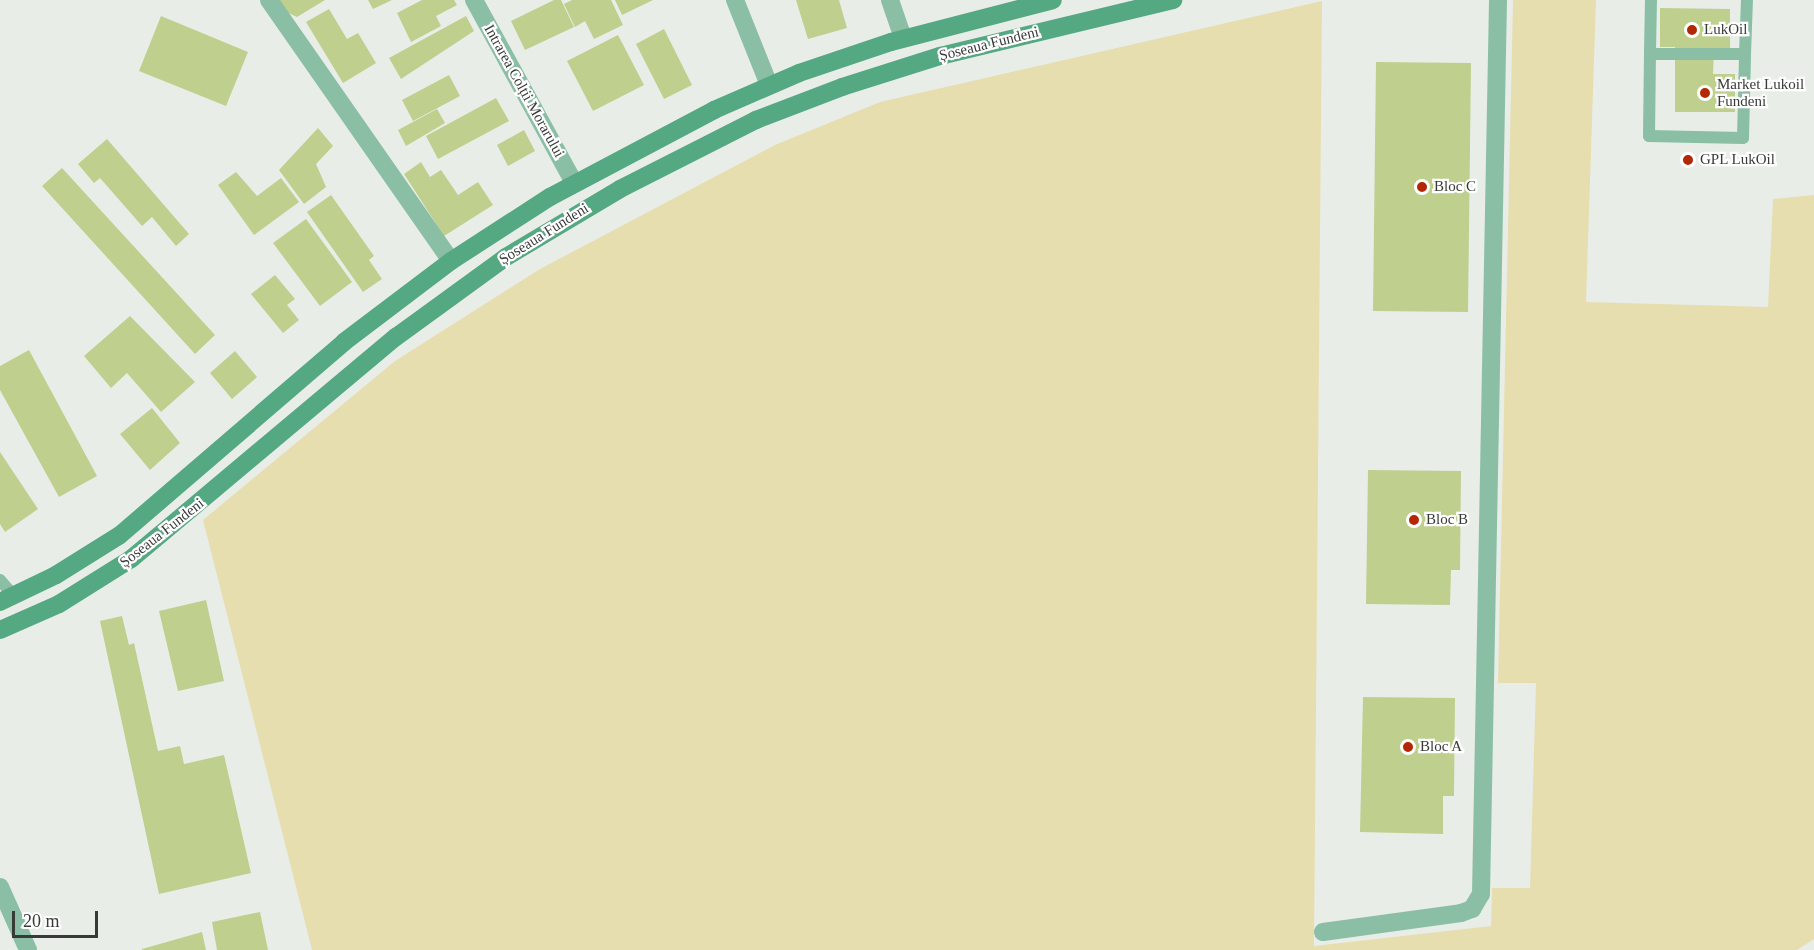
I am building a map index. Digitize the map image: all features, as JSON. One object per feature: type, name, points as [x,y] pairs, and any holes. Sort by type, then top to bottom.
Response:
[{"type":"main road","name":"Șoseaua Fundeni","points":[[7,599],[88,556],[150,512],[344,342],[452,261],[574,183],[769,85],[903,38],[1053,0]]},
{"type":"main road","name":"Șoseaua Fundeni","points":[[0,630],[59,604],[131,559],[396,336],[599,200],[756,120],[842,87],[940,56],[1173,0]]},
{"type":"street","points":[[269,0],[452,261]]},
{"type":"street","name":"Intrarea Colții Morarului","points":[[474,0],[574,183]]},
{"type":"street","points":[[735,0],[769,85]]},
{"type":"street","points":[[890,0],[903,38]]},
{"type":"street","points":[[1323,932],[1461,914],[1472,909],[1481,894],[1498,0]]},
{"type":"street","points":[[0,887],[28,950]]},
{"type":"lane","points":[[1651,0],[1649,136],[1743,138],[1747,0]]},
{"type":"lane","points":[[1650,54],[1745,54]]},
{"type":"lane","points":[[0,580],[7,599]]},
{"type":"shaded area","points":[[1513,0],[1596,0],[1586,302],[1768,307],[1773,199],[1814,195],[1814,939],[1797,950],[312,950],[203,520],[395,361],[540,269],[775,145],[880,102],[1322,1],[1314,946],[1491,926],[1492,888],[1530,888],[1536,683],[1498,683]]},
{"type":"building","points":[[276,0],[325,0],[297,17],[282,10]]},
{"type":"building","points":[[368,0],[392,0],[373,9]]},
{"type":"building","points":[[422,0],[454,0],[457,5],[436,16],[441,26],[411,42],[397,13]]},
{"type":"building","points":[[554,0],[561,0],[574,27],[525,50],[511,21]]},
{"type":"building","points":[[572,0],[611,0],[623,25],[594,39],[585,21],[575,27],[564,4]]},
{"type":"building","points":[[615,0],[653,0],[622,15]]},
{"type":"building","points":[[796,0],[839,0],[847,28],[808,39]]},
{"type":"building","points":[[1660,8],[1730,9],[1730,49],[1714,49],[1713,74],[1735,74],[1735,112],[1675,112],[1675,47],[1660,47]]},
{"type":"building","points":[[329,9],[347,39],[358,33],[376,63],[343,83],[306,22]]},
{"type":"building","points":[[161,16],[248,52],[226,106],[139,71]]},
{"type":"building","points":[[466,16],[474,31],[401,79],[389,58]]},
{"type":"building","points":[[664,29],[692,85],[664,99],[636,44]]},
{"type":"building","points":[[618,35],[644,85],[593,111],[567,61]]},
{"type":"building","name":"Bloc C","points":[[1376,62],[1471,63],[1468,312],[1373,311]]},
{"type":"building","points":[[449,75],[460,96],[413,121],[402,100]]},
{"type":"building","points":[[496,98],[509,121],[438,159],[426,136]]},
{"type":"building","points":[[437,109],[445,123],[406,146],[398,130]]},
{"type":"building","points":[[318,128],[333,146],[316,164],[326,187],[304,204],[279,170]]},
{"type":"building","points":[[524,130],[535,151],[508,166],[497,145]]},
{"type":"building","points":[[107,139],[189,234],[176,246],[152,217],[142,226],[100,178],[94,183],[78,164]]},
{"type":"building","points":[[421,162],[430,177],[441,170],[458,195],[478,182],[493,205],[444,236],[404,174]]},
{"type":"building","points":[[62,168],[215,335],[195,354],[42,186]]},
{"type":"building","points":[[236,172],[257,196],[281,178],[299,202],[254,235],[218,185]]},
{"type":"building","points":[[331,195],[374,256],[369,260],[382,279],[363,292],[307,212]]},
{"type":"building","points":[[306,219],[352,282],[320,306],[273,243]]},
{"type":"building","points":[[275,275],[295,299],[287,305],[299,320],[283,333],[251,294]]},
{"type":"building","points":[[130,316],[195,382],[161,412],[127,373],[111,388],[84,356]]},
{"type":"building","points":[[29,350],[97,476],[59,497],[0,390],[0,366]]},
{"type":"building","points":[[235,351],[257,377],[232,399],[210,373]]},
{"type":"building","points":[[152,408],[180,443],[150,470],[120,434]]},
{"type":"building","points":[[0,452],[38,509],[5,532],[0,524]]},
{"type":"building","name":"Bloc B","points":[[1368,470],[1461,471],[1460,570],[1451,570],[1450,605],[1366,604]]},
{"type":"building","points":[[206,600],[224,681],[178,691],[159,611]]},
{"type":"building","points":[[122,616],[129,645],[134,643],[158,751],[180,746],[184,764],[224,755],[251,873],[159,894],[100,621]]},
{"type":"building","name":"Bloc A","points":[[1363,697],[1455,698],[1454,796],[1443,796],[1443,834],[1360,832]]},
{"type":"building","points":[[260,912],[268,950],[217,950],[212,922]]},
{"type":"building","points":[[202,932],[206,950],[142,950],[142,949]]},
{"type":"place","name":"LukOil","points":[[1692,30]]},
{"type":"place","name":"Market Lukoil Fundeni","points":[[1705,93]]},
{"type":"place","name":"GPL LukOil","points":[[1688,160]]},
{"type":"place","name":"Bloc C","points":[[1422,187]]},
{"type":"place","name":"Bloc B","points":[[1414,520]]},
{"type":"place","name":"Bloc A","points":[[1408,747]]}]
